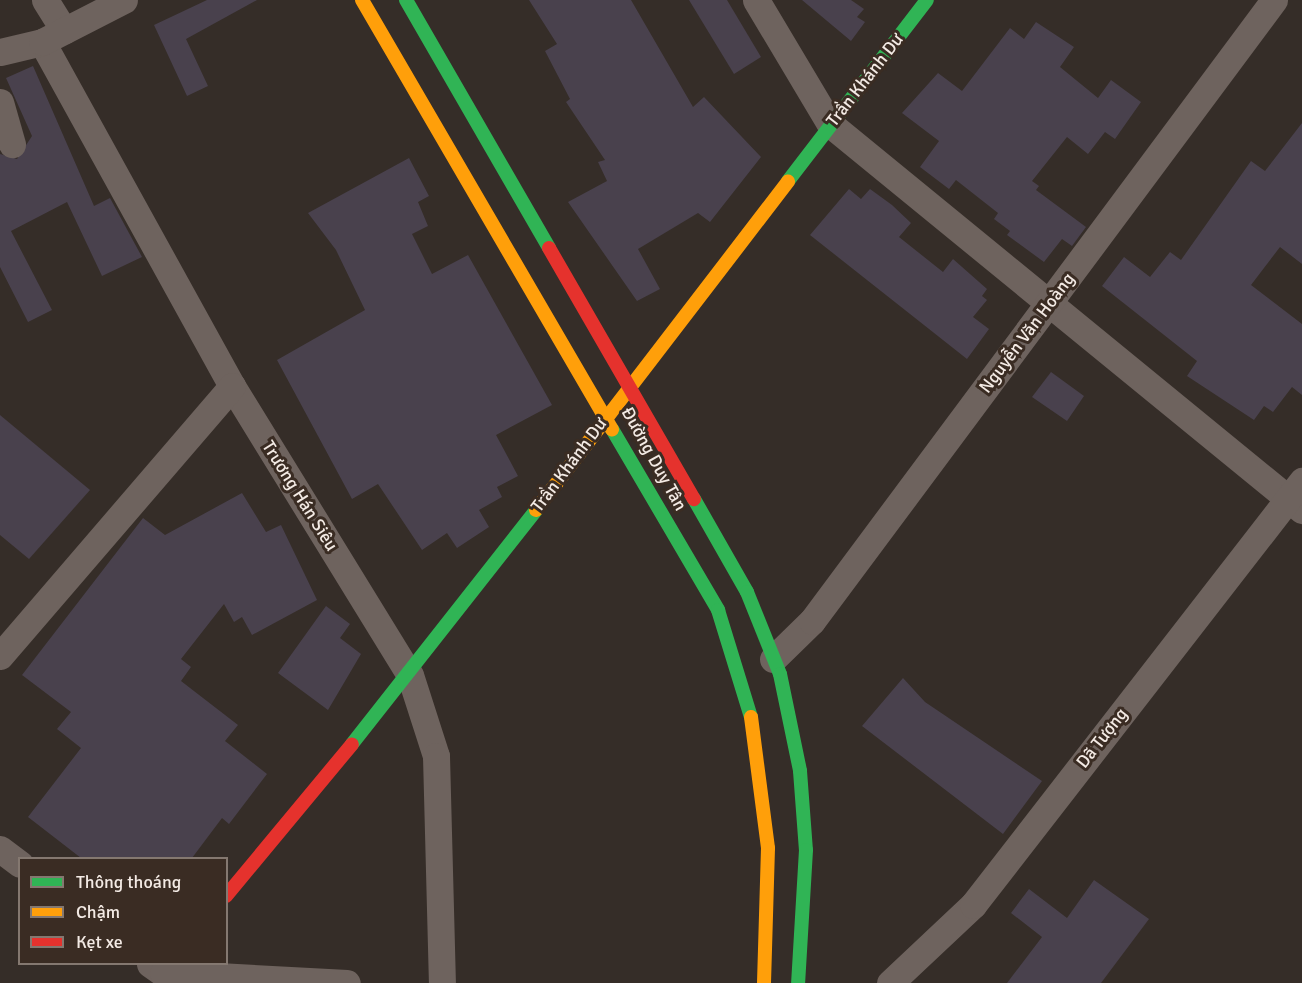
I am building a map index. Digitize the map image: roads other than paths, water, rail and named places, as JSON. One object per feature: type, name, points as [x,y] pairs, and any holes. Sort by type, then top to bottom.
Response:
[{"type":"main road","name":"Đường Duy Tân","points":[[362,0],[608,414],[718,610],[747,692],[768,848],[764,983]]},
{"type":"main road","name":"Đường Duy Tân","points":[[406,0],[630,385],[747,592],[773,659],[800,771],[806,850],[798,983]]},
{"type":"main road","name":"Trần Khánh Dư","points":[[228,894],[410,675],[927,0]]},
{"type":"street","name":"Trương Hán Siêu","points":[[45,0],[53,36],[232,386],[410,675],[436,756],[442,983]]},
{"type":"street","points":[[0,52],[53,36],[124,0]]},
{"type":"street","points":[[756,0],[830,124],[1050,303],[1297,496]]},
{"type":"street","name":"Nguyễn Văn Hoàng","points":[[773,659],[812,621],[1274,0]]},
{"type":"street","points":[[0,102],[12,144]]},
{"type":"street","points":[[0,656],[232,386]]},
{"type":"street","name":"Dã Tượng","points":[[890,983],[973,905],[1297,496]]},
{"type":"street","points":[[0,849],[18,862]]},
{"type":"street","points":[[159,971],[347,983]]}]
